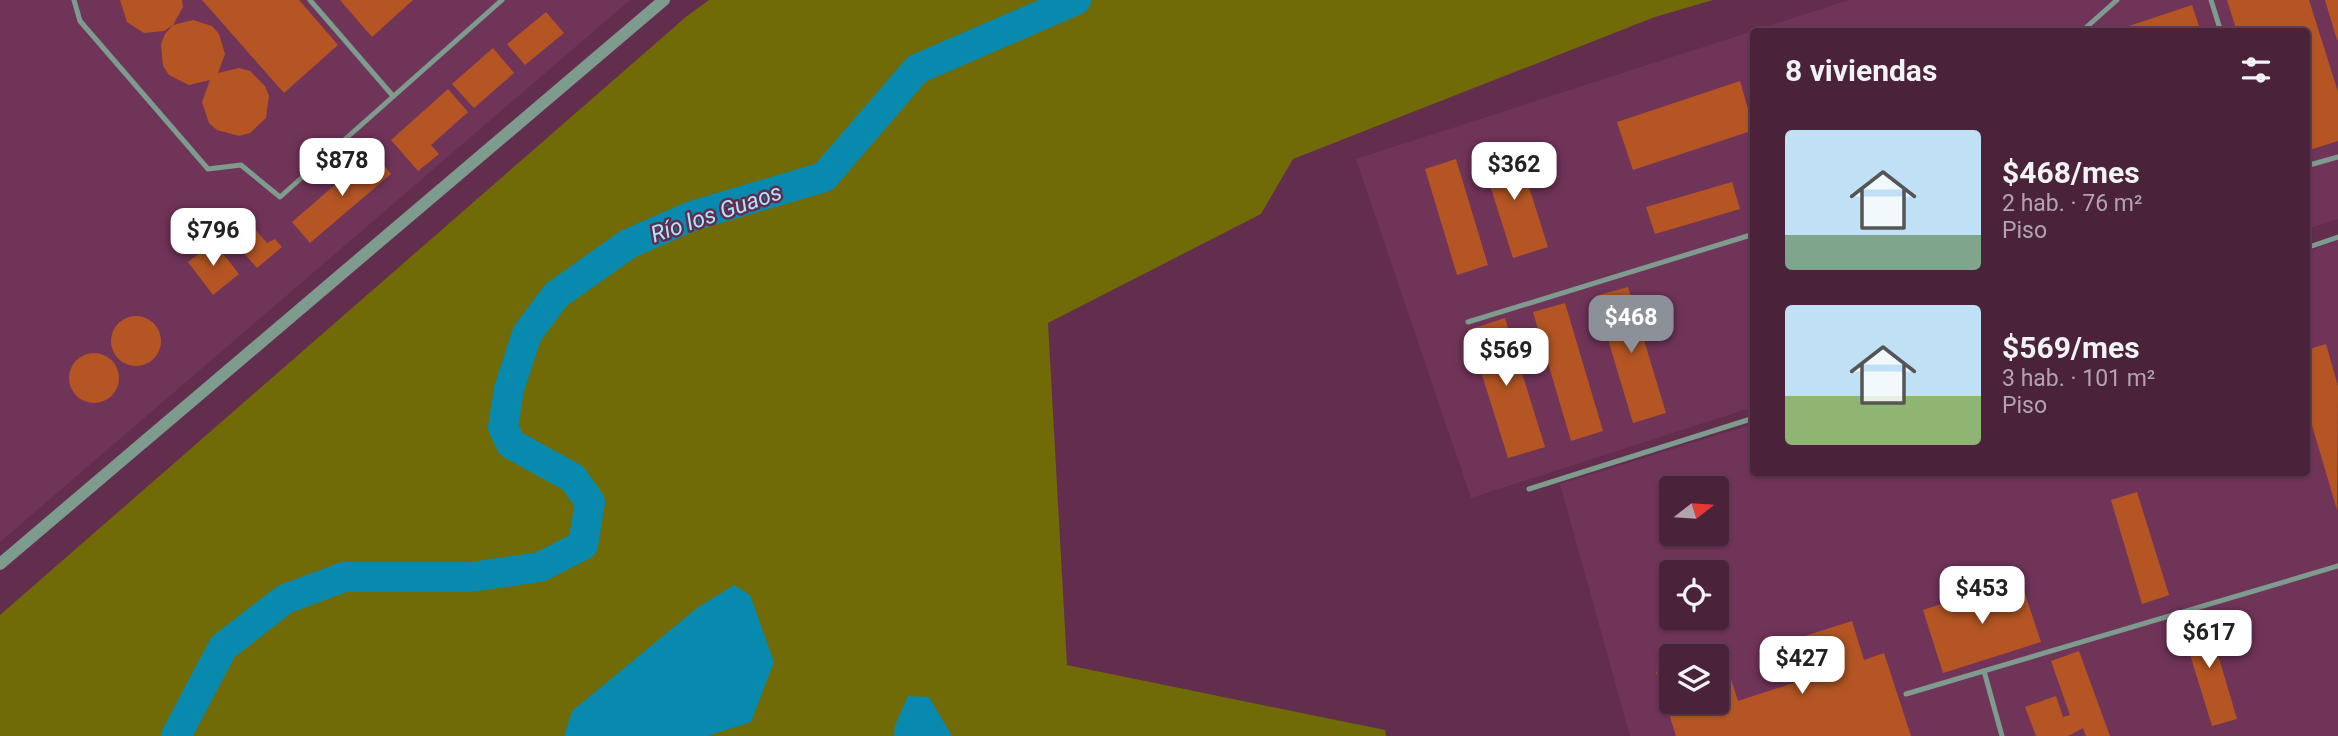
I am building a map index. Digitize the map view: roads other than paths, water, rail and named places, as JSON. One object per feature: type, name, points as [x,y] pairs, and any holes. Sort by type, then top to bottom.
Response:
[{"type":"street","points":[[0,564],[664,0]]},
{"type":"lane","points":[[74,0],[80,21],[208,169],[241,165],[280,197],[497,2]]},
{"type":"lane","points":[[310,0],[393,96]]},
{"type":"lane","points":[[2084,28],[2117,0]]},
{"type":"lane","points":[[2211,0],[2220,28]]},
{"type":"lane","points":[[2088,24],[2089,28]]},
{"type":"lane","points":[[2310,165],[2338,157]]},
{"type":"lane","points":[[1468,321],[1750,235]]},
{"type":"lane","points":[[2310,247],[2338,237]]},
{"type":"lane","points":[[1529,489],[1750,419]]},
{"type":"lane","points":[[1906,694],[2338,566]]},
{"type":"lane","points":[[1984,671],[2002,736]]},
{"type":"water","points":[[734,585],[750,595],[774,662],[751,722],[707,736],[564,736],[572,711],[697,608]]},
{"type":"water","points":[[908,696],[929,697],[952,736],[894,736],[895,725]]},
{"type":"waterway","name":"Río los Guaos","points":[[176,736],[223,647],[285,599],[344,577],[470,577],[540,567],[583,545],[590,502],[573,478],[511,444],[503,427],[509,389],[527,334],[556,295],[628,244],[692,216],[824,177],[917,69],[1076,0]]}]
